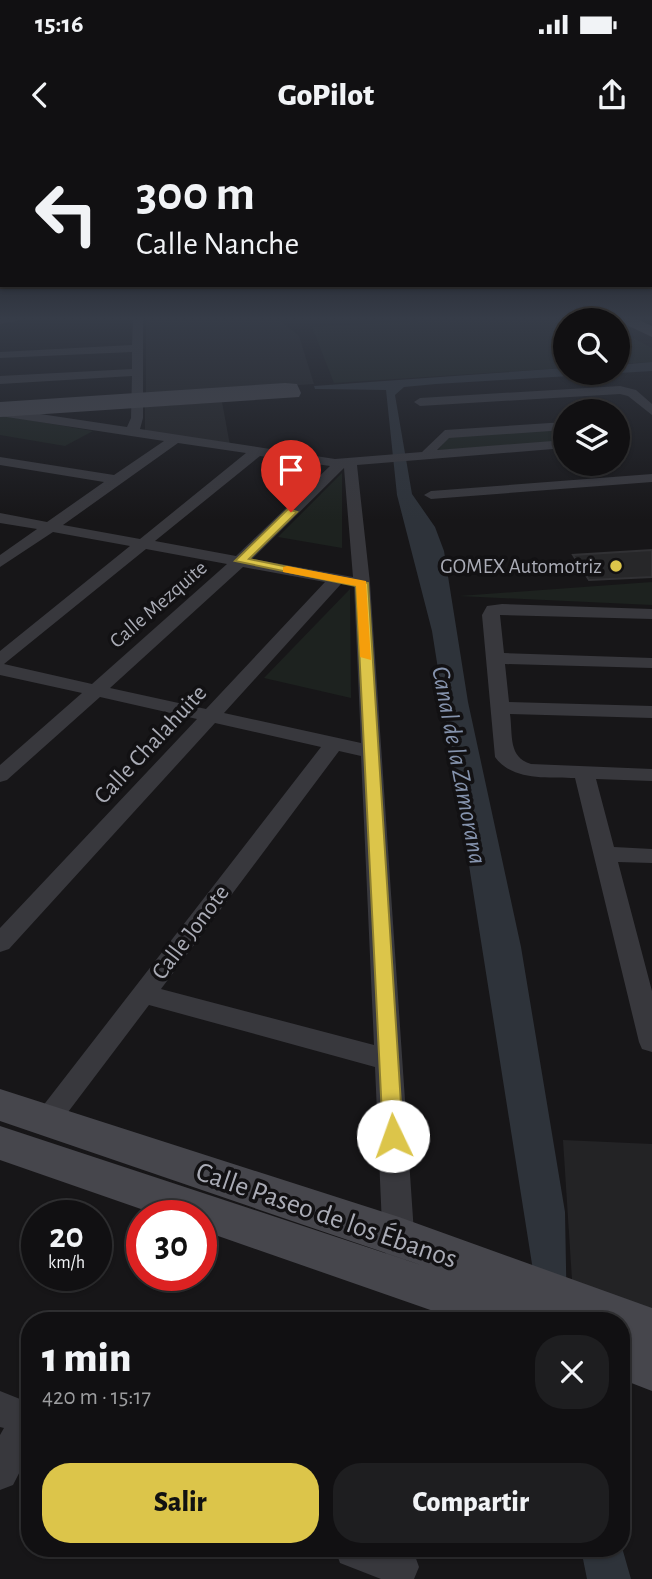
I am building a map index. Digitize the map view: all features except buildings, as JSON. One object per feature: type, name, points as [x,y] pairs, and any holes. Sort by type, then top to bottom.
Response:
[{"type":"main road","points":[[0,410],[293,393],[291,388],[285,388],[137,401]]},
{"type":"main road","name":"Calle Paseo de los Ébanos","points":[[0,1105],[399,1237],[525,1312]]},
{"type":"main road","name":"Calle Paseo de los Ébanos","points":[[0,1143],[400,1279],[525,1312],[605,1312]]},
{"type":"main road","name":"Calle Paseo de los Ébanos","points":[[630,1322],[652,1330]]},
{"type":"main road","points":[[630,1359],[652,1368]]},
{"type":"street","points":[[132,433],[137,418],[137,385]]},
{"type":"street","points":[[421,402],[627,391],[650,407]]},
{"type":"street","points":[[549,395],[553,399]]},
{"type":"street","points":[[0,410],[256,452],[346,462],[553,445]]},
{"type":"street","points":[[426,455],[440,436],[445,434],[553,427]]},
{"type":"street","points":[[0,562],[175,439]]},
{"type":"street","points":[[0,660],[256,452]]},
{"type":"street","points":[[0,461],[118,480]]},
{"type":"street","points":[[346,462],[362,583],[400,1279]]},
{"type":"street","name":"Calle Mezquite","points":[[0,776],[346,462]]},
{"type":"street","points":[[624,476],[628,480]]},
{"type":"street","points":[[431,495],[652,478]]},
{"type":"street","points":[[0,518],[362,583]]},
{"type":"street","name":"Calle Chalahuite","points":[[0,943],[337,579]]},
{"type":"street","points":[[652,614],[494,610],[505,757],[513,765],[530,771],[652,775]]},
{"type":"street","points":[[497,658],[652,663]]},
{"type":"street","points":[[0,669],[372,752]]},
{"type":"street","points":[[500,708],[652,712]]},
{"type":"street","name":"Calle Jonote","points":[[46,1120],[334,744]]},
{"type":"street","points":[[584,772],[605,855],[643,970],[652,1042]]},
{"type":"street","points":[[605,855],[652,856]]},
{"type":"street","points":[[143,994],[389,1060]]},
{"type":"street","points":[[0,1472],[19,1417]]},
{"type":"street","points":[[378,1557],[402,1565]]},
{"type":"shaded area","points":[[146,385],[296,385],[146,395]]},
{"type":"shaded area","points":[[222,402],[230,445],[145,433],[145,407]]},
{"type":"shaded area","points":[[0,415],[93,431],[65,446],[0,435]]},
{"type":"shaded area","points":[[553,430],[553,443],[438,450],[449,436]]},
{"type":"shaded area","points":[[342,473],[342,548],[278,537]]},
{"type":"shaded area","points":[[652,582],[652,605],[459,596]]},
{"type":"shaded area","points":[[350,589],[351,698],[264,678]]},
{"type":"shaded area","points":[[563,1140],[652,1144],[652,1309],[572,1280]]},
{"type":"water","name":"Canal de la Zamorana","points":[[326,385],[424,385],[404,387],[395,395],[412,494],[435,527],[444,551],[468,702],[521,947],[565,1212],[567,1312],[540,1312],[432,631],[397,495],[386,390],[315,389],[314,386]]},
{"type":"water","points":[[583,1557],[625,1557],[631,1579],[587,1579]]},
{"type":"slow traffic","points":[[287,570],[362,583],[366,657]]},
{"type":"place","name":"GOMEX Automotriz","points":[[616,566]]},
{"type":"route","points":[[291,512],[240,561],[362,583],[393,1136]]}]
